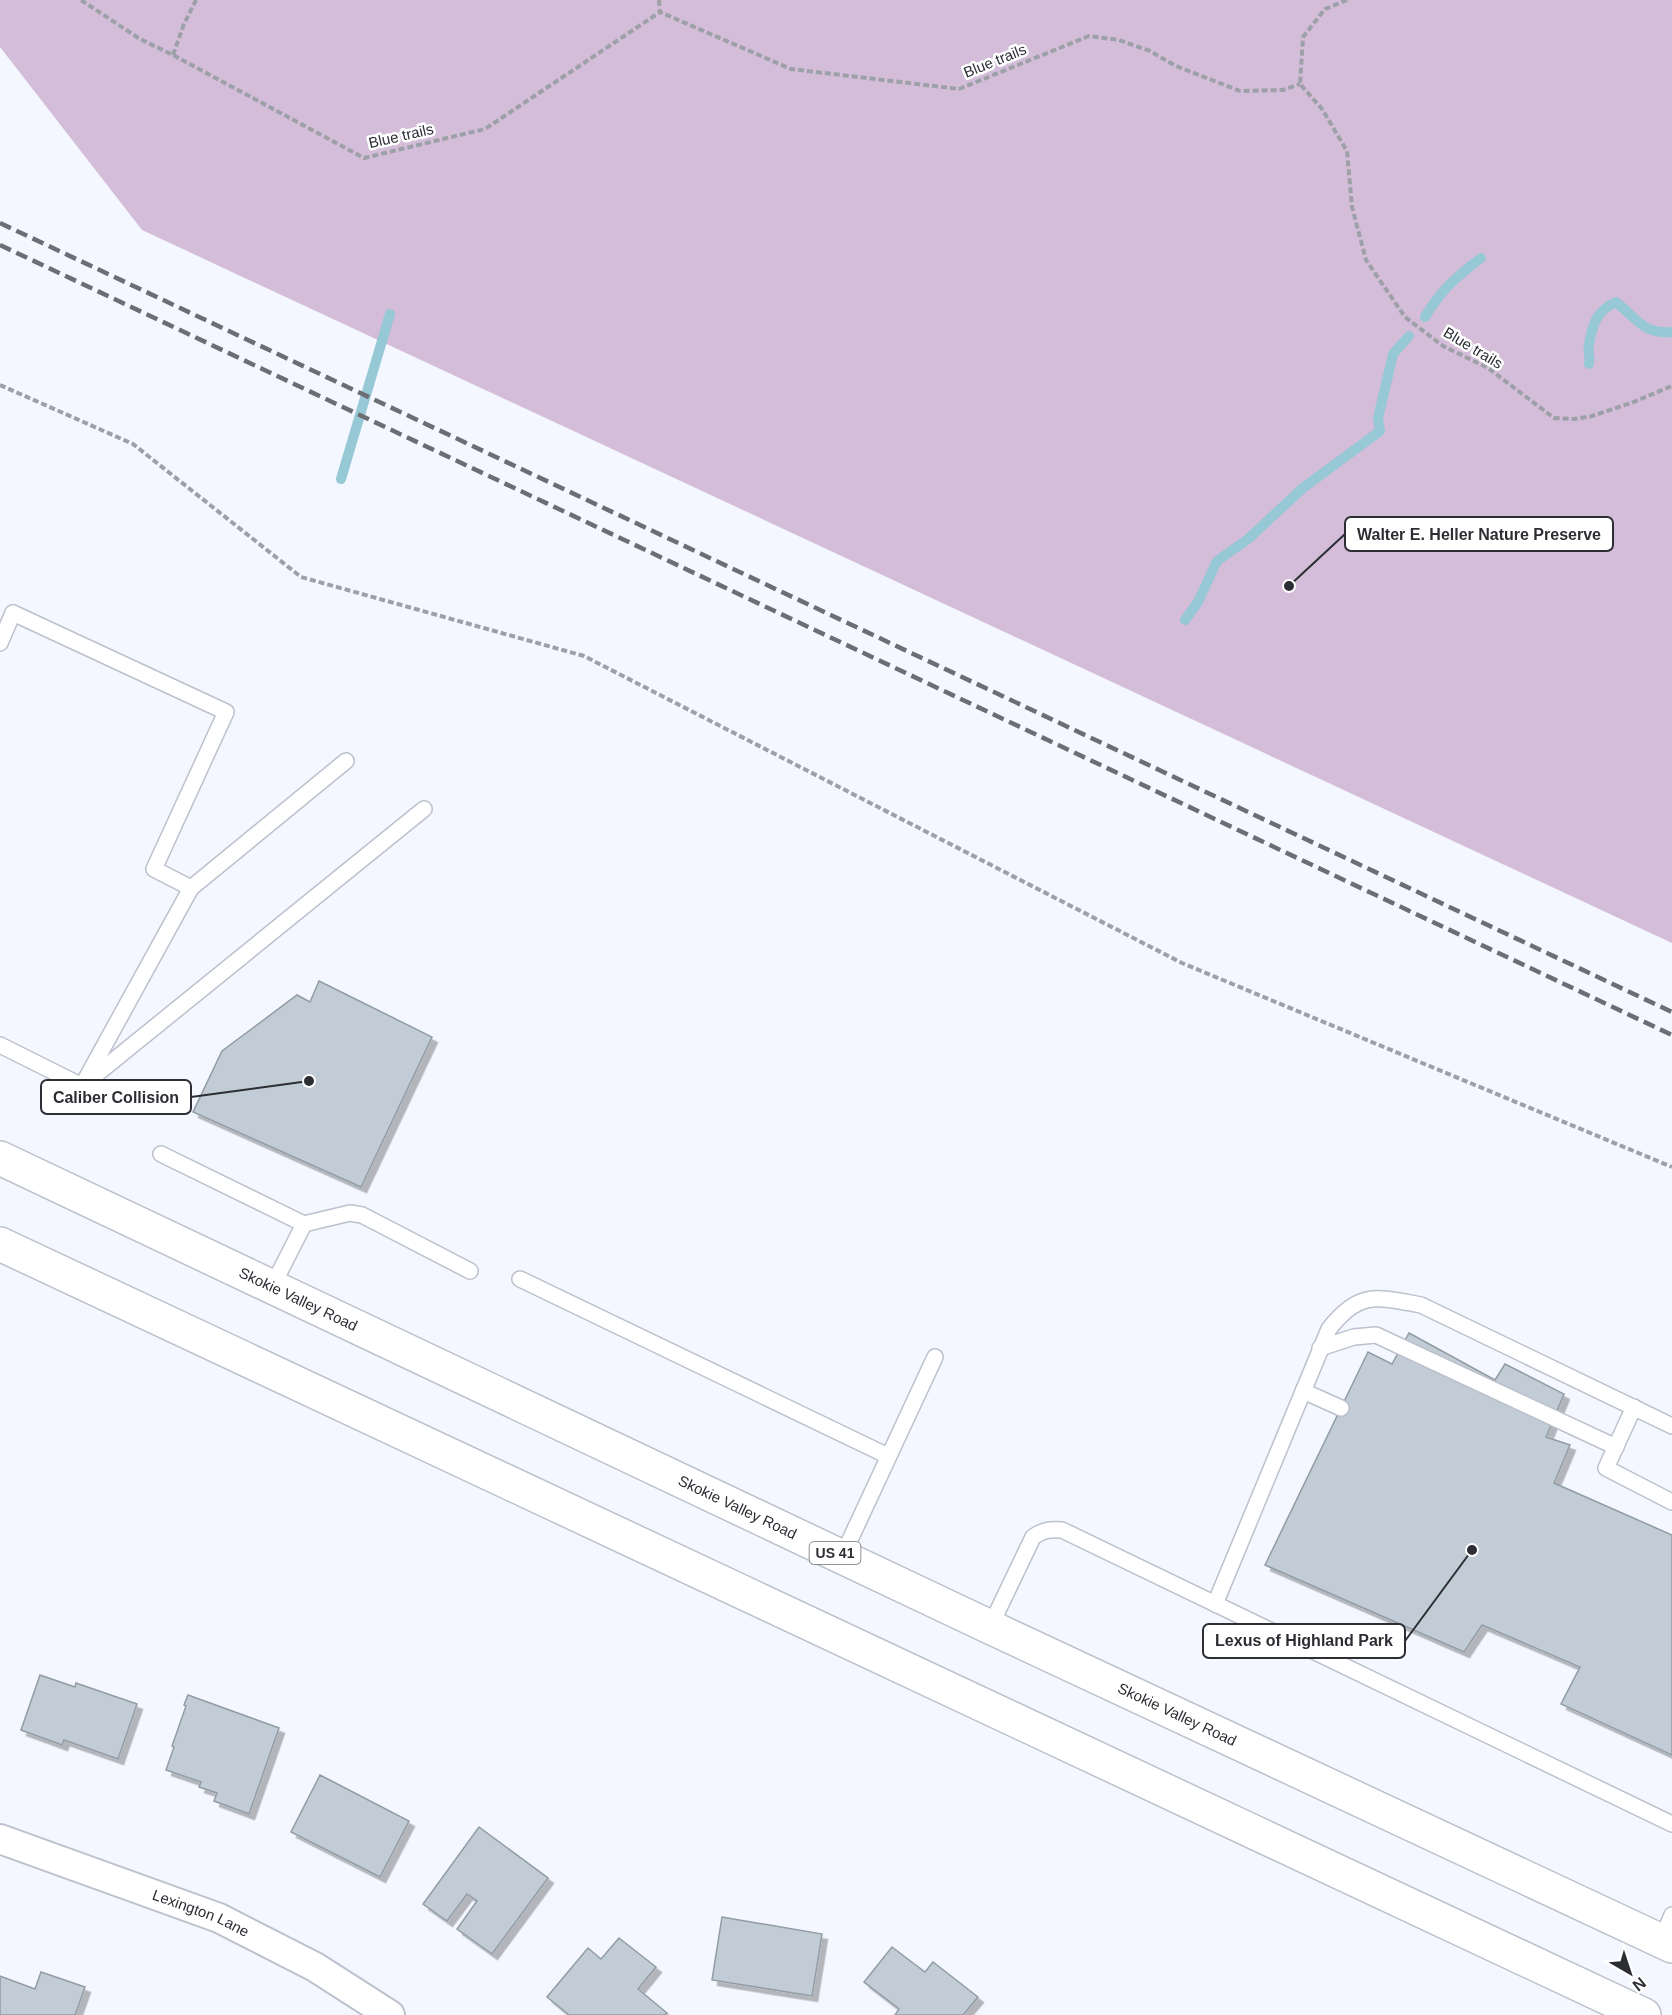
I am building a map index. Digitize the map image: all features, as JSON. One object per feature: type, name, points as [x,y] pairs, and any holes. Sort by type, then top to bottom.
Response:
[{"type":"highway","name":"Skokie Valley Road","points":[[0,1158],[990,1627],[1668,1934]]},
{"type":"highway","points":[[0,1244],[1644,2015]]},
{"type":"street","name":"Lexington Lane","points":[[0,1839],[219,1918],[315,1967],[390,2015]]},
{"type":"lane","points":[[0,628],[13,613]]},
{"type":"lane","points":[[0,643],[13,613]]},
{"type":"lane","points":[[13,613],[226,712],[154,869],[191,888]]},
{"type":"lane","points":[[82,1086],[191,888],[346,761]]},
{"type":"lane","points":[[82,1086],[424,809]]},
{"type":"lane","points":[[0,1045],[82,1086]]},
{"type":"lane","points":[[160,1154],[304,1224],[350,1213],[362,1215],[470,1271]]},
{"type":"lane","points":[[272,1287],[304,1224]]},
{"type":"lane","points":[[520,1279],[888,1456]]},
{"type":"lane","points":[[1215,1604],[1329,1329],[1338,1316],[1363,1300],[1381,1298],[1421,1305],[1672,1426]]},
{"type":"lane","points":[[1320,1348],[1354,1337],[1376,1335],[1616,1447]]},
{"type":"lane","points":[[842,1557],[935,1357]]},
{"type":"lane","points":[[1303,1391],[1341,1408]]},
{"type":"lane","points":[[1634,1407],[1606,1468],[1672,1502]]},
{"type":"lane","points":[[990,1627],[1033,1537],[1051,1529],[1062,1530],[1672,1824]]},
{"type":"path","name":"Blue trails","points":[[81,0],[140,39],[364,158],[485,129],[660,12],[791,69],[959,89],[1089,36],[1119,40],[1150,51],[1176,66],[1240,91],[1283,90],[1300,84],[1322,109],[1347,151],[1353,207],[1366,260],[1405,317],[1443,346],[1488,368],[1554,418],[1574,419],[1592,416],[1672,386]]},
{"type":"path","points":[[173,55],[184,24],[196,0]]},
{"type":"path","points":[[659,0],[660,12]]},
{"type":"path","points":[[1300,84],[1303,37],[1325,9],[1347,0]]},
{"type":"path","points":[[0,385],[133,444],[301,577],[584,656],[1182,963],[1672,1167]]},
{"type":"shaded area","points":[[0,0],[1672,0],[1672,943],[142,230],[0,47]]},
{"type":"building","points":[[319,981],[432,1037],[361,1187],[193,1112],[222,1051],[297,995],[310,1002]]},
{"type":"building","points":[[1409,1333],[1495,1380],[1505,1364],[1564,1394],[1546,1437],[1570,1445],[1554,1483],[1672,1535],[1672,1755],[1561,1704],[1580,1667],[1482,1625],[1464,1652],[1265,1565],[1368,1352],[1392,1364]]},
{"type":"building","points":[[40,1675],[75,1687],[76,1683],[137,1704],[118,1759],[64,1740],[62,1745],[21,1730]]},
{"type":"building","points":[[188,1695],[279,1728],[249,1814],[214,1801],[217,1793],[199,1787],[201,1782],[166,1770]]},
{"type":"building","points":[[320,1775],[409,1821],[380,1877],[291,1832]]},
{"type":"building","points":[[479,1827],[548,1878],[492,1954],[457,1929],[477,1901],[467,1894],[447,1921],[423,1904]]},
{"type":"building","points":[[722,1917],[822,1934],[812,1996],[712,1980]]},
{"type":"building","points":[[619,1938],[656,1967],[638,1989],[667,2013],[665,2015],[569,2015],[547,1997],[588,1948],[601,1959]]},
{"type":"building","points":[[892,1947],[925,1972],[933,1962],[978,1997],[963,2015],[895,2015],[899,2009],[864,1982]]},
{"type":"building","points":[[41,1972],[85,1987],[75,2015],[0,2015],[0,1976],[35,1989]]},
{"type":"waterway","points":[[1425,317],[1450,284],[1481,258]]},
{"type":"waterway","points":[[1589,364],[1589,347],[1596,319],[1604,309],[1616,302],[1647,328],[1654,331],[1672,332]]},
{"type":"waterway","points":[[341,479],[390,314]]},
{"type":"waterway","points":[[1185,620],[1198,602],[1217,561],[1248,539],[1303,488],[1380,431],[1378,418],[1393,354],[1409,336]]},
{"type":"railway","points":[[0,223],[1672,1012]]},
{"type":"railway","points":[[0,245],[1672,1035]]},
{"type":"place","name":"Walter E. Heller Nature Preserve","points":[[1289,586]]},
{"type":"place","name":"Caliber Collision","points":[[309,1081]]},
{"type":"place","name":"Lexus of Highland Park","points":[[1472,1550]]}]
